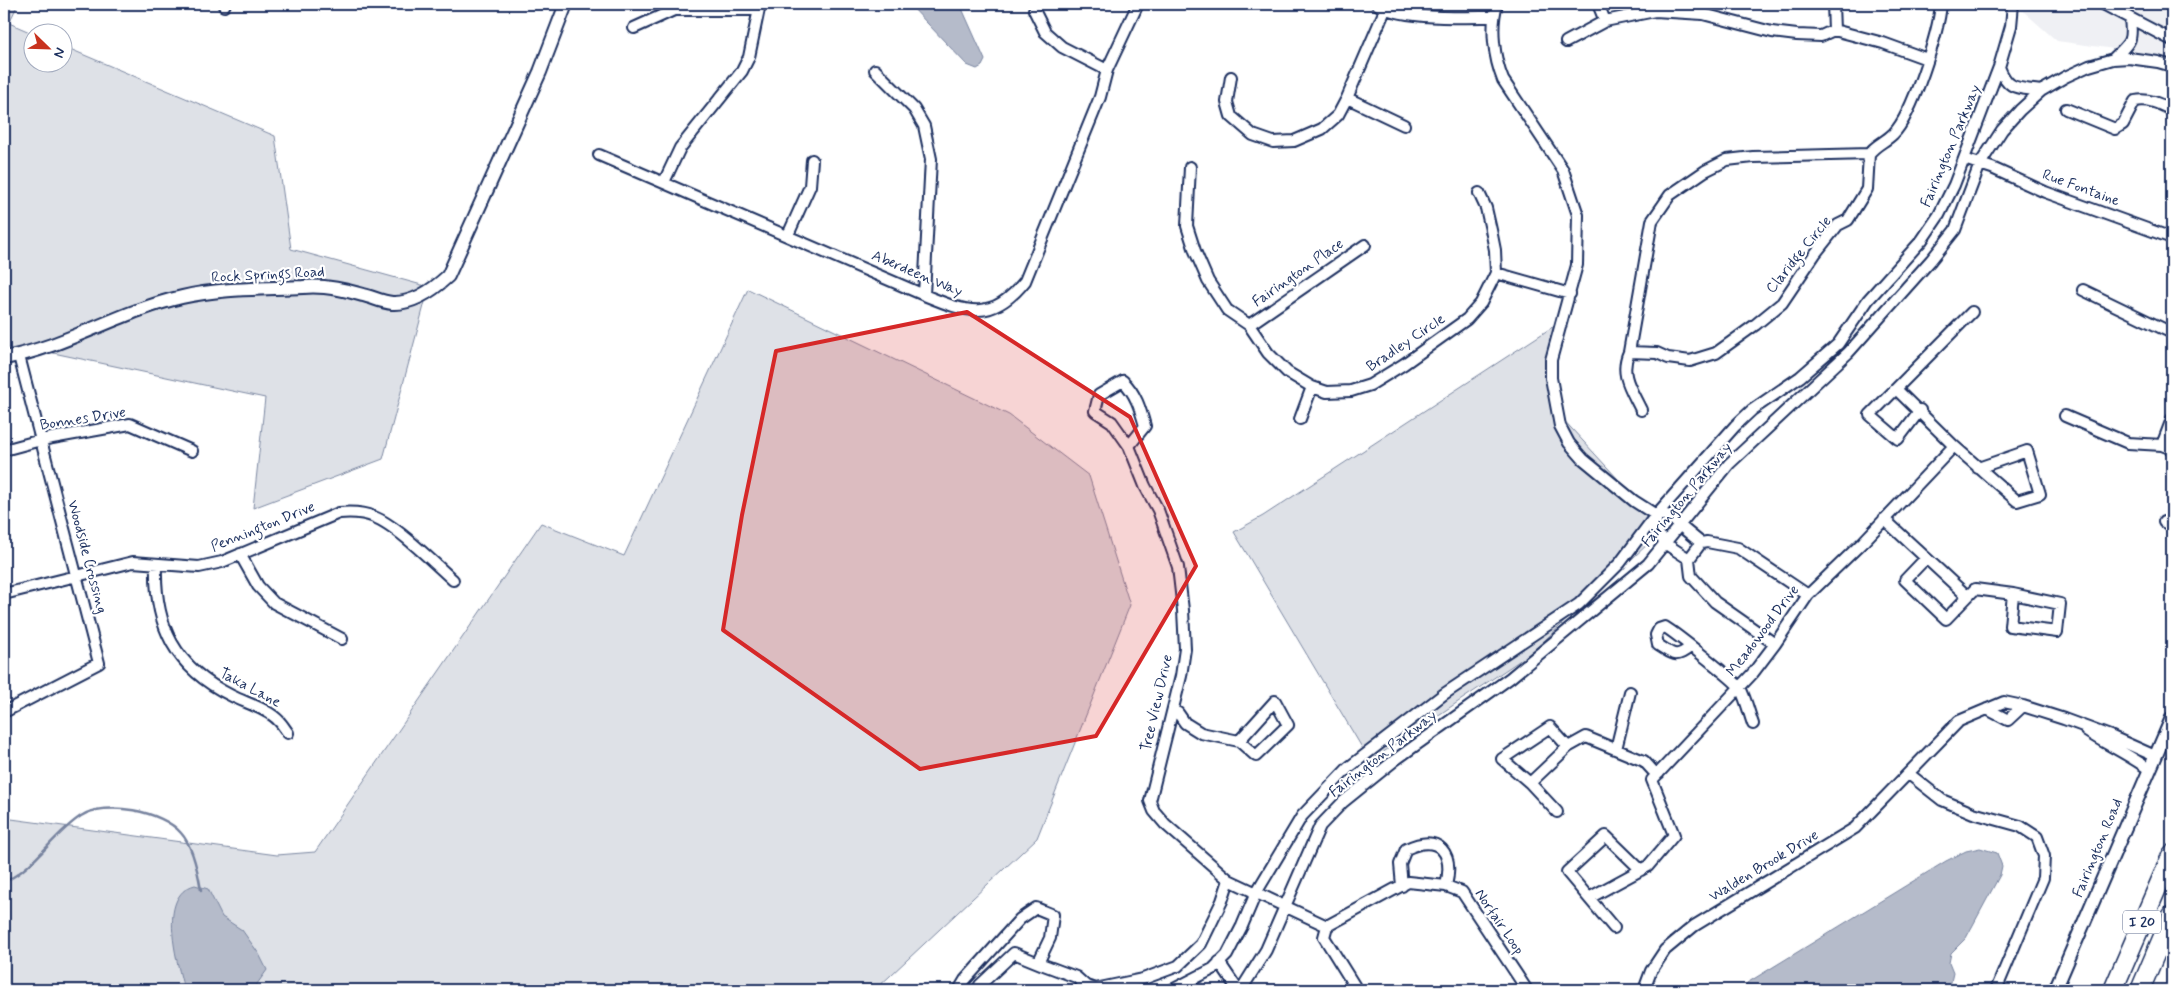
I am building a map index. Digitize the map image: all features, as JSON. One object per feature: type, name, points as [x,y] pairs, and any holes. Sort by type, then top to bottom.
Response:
[{"type":"highway","name":"I 20","points":[[2113,990],[2172,854]]},
{"type":"highway","name":"I 20","points":[[2140,990],[2172,915]]},
{"type":"street","name":"Rock Springs Road","points":[[4,358],[19,356],[62,343],[121,316],[183,297],[231,291],[312,286],[344,289],[392,303],[407,301],[437,287],[448,276],[540,72],[566,4]]},
{"type":"street","name":"Aberdeen Way","points":[[599,154],[924,295],[959,309],[982,311],[997,306],[1014,296],[1025,281],[1100,97],[1107,70],[1138,4]]},
{"type":"street","points":[[1497,4],[1493,17],[1497,66],[1504,80],[1563,170],[1571,189],[1578,215],[1577,265],[1551,360],[1551,378],[1560,426],[1569,442],[1583,459],[1634,501],[1656,515],[1667,515],[1701,543]]},
{"type":"street","points":[[1598,4],[1605,21]]},
{"type":"street","points":[[1833,4],[1834,30]]},
{"type":"street","points":[[1641,410],[1625,375],[1626,360],[1652,221],[1670,195],[1704,171],[1728,160],[1753,157],[1869,154],[1873,148],[1893,135],[1904,120],[1933,46],[1941,4]]},
{"type":"street","name":"Fairington Parkway","points":[[1172,990],[1212,968],[1227,955],[1256,893],[1302,816],[1348,768],[1444,694],[1579,604],[1620,563],[1656,515],[1735,426],[1752,410],[1800,378],[1838,344],[1868,300],[1922,240],[1939,215],[1964,159],[1999,67],[2011,26],[2013,4]]},
{"type":"street","points":[[2103,4],[2172,40]]},
{"type":"street","points":[[634,28],[674,10],[759,7],[748,57],[742,71],[680,148],[664,182]]},
{"type":"street","points":[[1232,78],[1227,102],[1231,116],[1253,135],[1273,142],[1294,141],[1322,130],[1338,115],[1347,98],[1381,7],[1424,15],[1493,17]]},
{"type":"street","points":[[1034,10],[1045,32],[1062,47],[1107,70]]},
{"type":"street","points":[[1566,42],[1605,21],[1655,11],[1678,11],[1704,14],[1772,32],[1821,36],[1834,30],[1884,43],[1927,59]]},
{"type":"street","points":[[2113,59],[2130,41],[2132,36],[2130,19]]},
{"type":"street","name":"Fairington Parkway","points":[[1240,990],[1266,950],[1320,826],[1343,802],[1395,760],[1510,678],[1648,564],[1729,464],[1848,353],[1931,260],[1955,230],[1980,164],[2002,130],[2020,110],[2042,91],[2065,77],[2089,66],[2113,59],[2129,58],[2172,66]]},
{"type":"street","points":[[1999,67],[2005,81],[2010,86],[2042,91]]},
{"type":"street","points":[[875,70],[914,109],[924,126],[931,159],[924,295]]},
{"type":"street","points":[[1347,98],[1404,125]]},
{"type":"street","points":[[2066,109],[2116,129],[2123,124],[2135,101],[2143,99],[2172,110]]},
{"type":"street","name":"Claridge Circle","points":[[1629,352],[1657,353],[1668,358],[1690,360],[1716,353],[1782,303],[1838,225],[1848,220],[1867,189],[1869,154]]},
{"type":"street","name":"Rue Fontaine","points":[[1964,159],[2045,192],[2172,238]]},
{"type":"street","points":[[788,235],[810,186],[812,160]]},
{"type":"street","name":"Bradley Circle","points":[[1190,167],[1187,226],[1208,281],[1227,310],[1249,325],[1268,353],[1287,372],[1312,387],[1327,392],[1350,391],[1370,385],[1404,364],[1467,319],[1481,303],[1496,273],[1495,250],[1491,230],[1486,208],[1479,193]]},
{"type":"street","name":"Fairington Place","points":[[1249,325],[1365,245]]},
{"type":"street","points":[[1496,273],[1570,294]]},
{"type":"street","points":[[2083,290],[2172,332]]},
{"type":"street","points":[[1920,410],[1898,439],[1870,415],[1897,390],[1972,312]]},
{"type":"street","name":"Woodside Crossing","points":[[4,712],[99,663],[19,356]]},
{"type":"street","name":"Tree View Drive","points":[[1129,446],[1145,426],[1140,405],[1132,390],[1123,381],[1099,395],[1094,410],[1112,422],[1129,446],[1145,486],[1158,510],[1178,567],[1185,649],[1150,801],[1154,811],[1165,824],[1229,880],[1285,905]]},
{"type":"street","points":[[1300,419],[1312,387]]},
{"type":"street","points":[[1897,390],[1920,410],[1954,446],[1978,468],[2017,501],[2040,494],[2027,451],[1978,468]]},
{"type":"street","points":[[2065,416],[2128,443],[2162,445],[2172,450]]},
{"type":"street","points":[[2162,445],[2172,419]]},
{"type":"street","name":"Bonnes Drive","points":[[4,450],[41,440],[130,424],[192,451]]},
{"type":"street","name":"Meadowood Drive","points":[[1659,773],[1739,687],[1775,644],[1808,595],[1954,446]]},
{"type":"street","name":"Pennington Drive","points":[[4,594],[133,562],[199,566],[222,562],[339,513],[355,512],[374,517],[390,526],[454,580]]},
{"type":"street","points":[[1656,515],[1656,531],[1666,544],[1689,559]]},
{"type":"street","points":[[1884,519],[1967,596]]},
{"type":"street","points":[[1775,644],[1714,602],[1692,576],[1689,559],[1701,543],[1707,542],[1738,548],[1808,595]]},
{"type":"street","points":[[240,554],[258,586],[274,603],[342,638]]},
{"type":"street","points":[[1926,558],[1905,580],[1946,619],[1975,590],[2013,594],[2060,604],[2057,632],[2010,626],[2013,594]]},
{"type":"street","name":"Taka Lane","points":[[156,564],[155,589],[163,626],[173,645],[189,666],[208,684],[279,720],[288,734]]},
{"type":"street","points":[[1690,647],[1739,687],[1753,724]]},
{"type":"street","points":[[1616,749],[1630,692]]},
{"type":"street","points":[[1172,710],[1178,713],[1185,723],[1201,733],[1239,741],[1256,756],[1288,725],[1275,701],[1239,741]]},
{"type":"street","name":"Walden Brook Drive","points":[[1644,990],[1651,971],[1665,950],[1694,926],[1855,828],[1959,721],[2004,702],[2073,722],[2155,756]]},
{"type":"street","points":[[1987,709],[2008,720],[2023,706]]},
{"type":"street","name":"Fairington Road","points":[[2055,990],[2172,718]]},
{"type":"street","name":"Walden Brook Drive","points":[[2073,722],[2106,745],[2134,758],[2150,770]]},
{"type":"street","points":[[1557,812],[1530,783],[1502,759],[1550,727],[1568,747]]},
{"type":"street","points":[[1530,783],[1568,747],[1586,737],[1644,761],[1653,771],[1659,773],[1652,780],[1674,835],[1648,866],[1589,898]]},
{"type":"street","points":[[1909,774],[1942,800],[1973,813],[2020,826],[2037,838],[2044,856],[2043,878],[1996,990]]},
{"type":"street","points":[[1614,928],[1567,872],[1606,836],[1641,870]]},
{"type":"street","points":[[1402,886],[1400,864],[1406,849],[1418,843],[1429,843],[1440,847],[1446,853],[1449,868],[1446,886]]},
{"type":"street","points":[[978,990],[1014,953],[1076,978],[1086,986],[1095,989],[1144,979],[1178,966],[1201,944],[1222,901],[1229,880]]},
{"type":"street","name":"Norfair Loop","points":[[1327,926],[1408,882],[1446,886],[1462,892],[1527,990]]},
{"type":"street","points":[[1285,905],[1327,926],[1324,937],[1357,990]]},
{"type":"street","points":[[959,990],[965,980],[1020,919],[1036,908],[1053,914],[1050,938],[1039,961],[1041,964]]},
{"type":"street","points":[[1219,962],[1240,990]]},
{"type":"highlighted area","points":[[967,312],[1130,417],[1196,566],[1096,736],[920,769],[723,630],[742,515],[776,351]]},
{"type":"shaded area","points":[[4,4],[18,4],[9,23],[22,29],[22,72],[72,72],[72,50],[275,136],[291,249],[429,287],[383,459],[253,508],[265,398],[44,351],[4,360]]},
{"type":"shaded area","points":[[2015,4],[2172,4],[2172,57],[2057,41]]},
{"type":"shaded area","points":[[748,289],[1009,415],[1089,476],[1130,605],[1037,838],[875,990],[8,990],[4,988],[4,818],[277,855],[315,852],[541,523],[624,556]]},
{"type":"shaded area","points":[[1554,326],[1560,416],[1664,529],[1531,653],[1370,761],[1234,532],[1263,516]]},
{"type":"water","points":[[909,4],[960,4],[985,60],[982,66],[977,69],[967,65]]},
{"type":"water","points":[[1980,848],[1997,853],[2002,866],[2000,875],[1966,938],[1951,953],[1949,963],[1953,973],[1949,990],[1743,990],[1747,983],[1946,861],[1966,851]]},
{"type":"water","points":[[195,885],[208,889],[222,917],[242,930],[259,954],[267,970],[257,984],[256,990],[184,990],[175,948],[173,916],[176,902],[183,891]]},
{"type":"waterway","points":[[4,882],[35,860],[61,832],[81,816],[91,811],[118,809],[148,814],[173,825],[189,845],[197,867],[201,890]]}]
